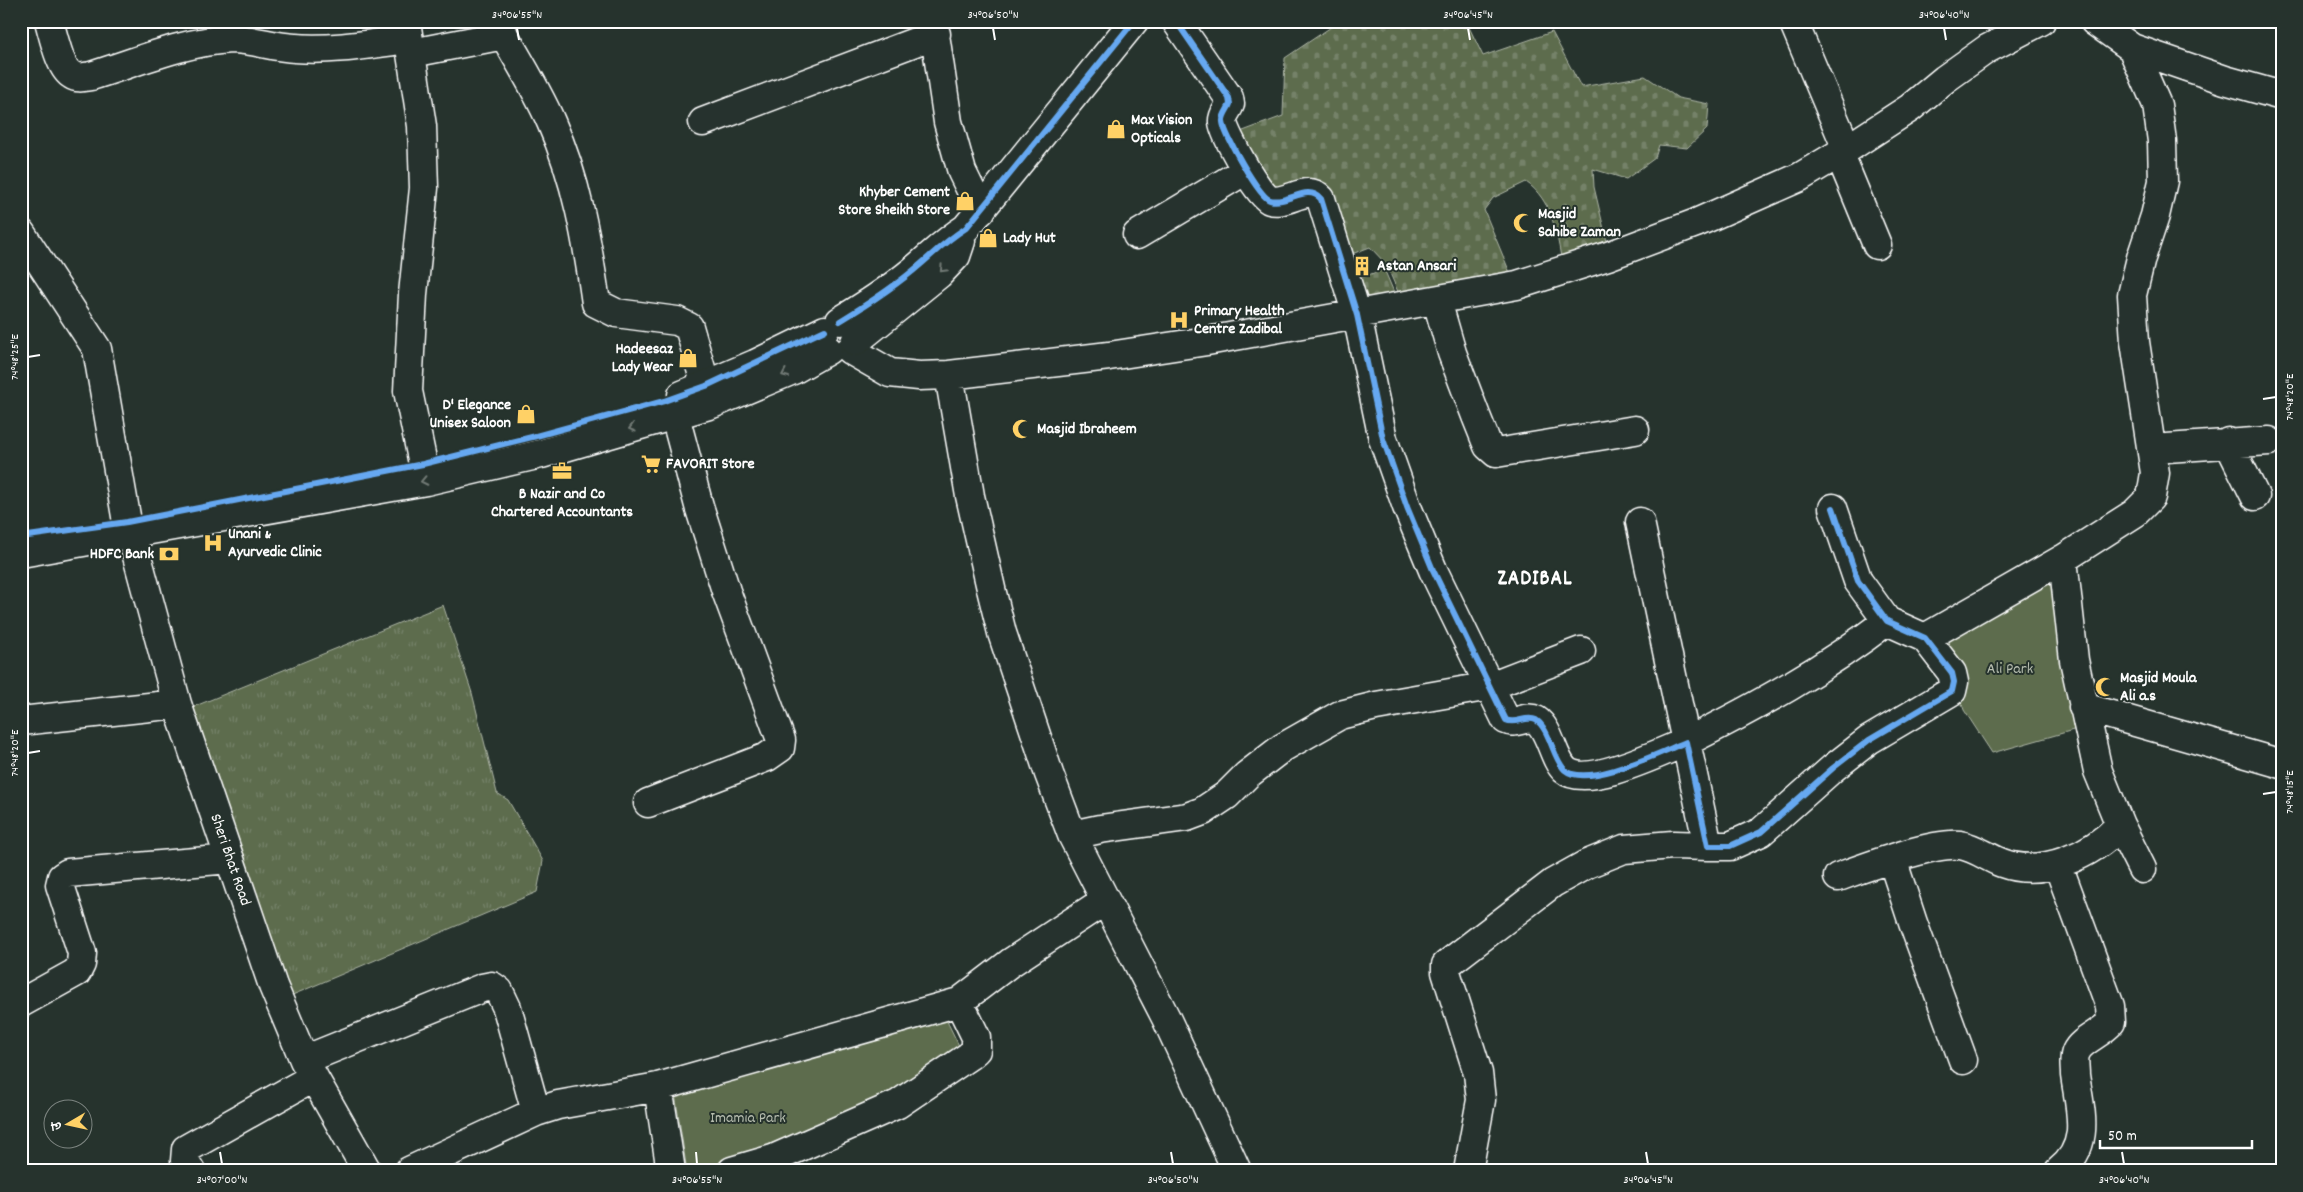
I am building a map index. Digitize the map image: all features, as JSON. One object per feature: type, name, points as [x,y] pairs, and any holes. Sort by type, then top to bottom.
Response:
[{"type":"main road","points":[[49,21],[64,68],[70,75],[79,78],[212,41],[249,40],[295,48],[321,48],[502,28],[551,120],[565,158],[586,230],[596,303],[616,313],[677,321],[689,327],[706,386]]},
{"type":"main road","points":[[21,537],[129,528],[272,507],[426,481],[541,454],[675,416],[765,383],[840,339],[876,298],[921,264],[946,240],[974,219],[1134,21]]},
{"type":"main road","points":[[1176,21],[1229,98],[1230,104],[1224,115],[1223,124],[1246,170],[1269,200],[1276,201],[1310,192],[1317,194],[1321,199],[1357,315],[1383,439],[1433,570],[1506,720],[1513,722],[1529,719],[1536,720],[1542,727],[1565,770],[1578,775],[1595,774],[1631,765],[1686,742],[1740,715],[1849,651],[1887,621]]},
{"type":"main road","points":[[1793,21],[1877,245]]},
{"type":"main road","points":[[840,339],[890,372],[919,376],[948,375],[1109,356],[1357,315],[1517,285],[1608,256],[1696,223],[1800,177],[1910,108],[1945,79],[1987,49],[2041,21]]},
{"type":"main road","points":[[2094,21],[2132,48],[2225,80],[2282,96]]},
{"type":"main road","points":[[703,122],[935,28],[948,122],[974,219]]},
{"type":"main road","points":[[408,38],[422,126],[424,188],[413,294],[408,391],[423,464]]},
{"type":"main road","points":[[1925,638],[2064,559],[2135,513],[2151,497],[2155,473],[2135,342],[2132,295],[2140,258],[2155,216],[2163,181],[2162,141],[2157,105],[2132,48]]},
{"type":"main road","points":[[1136,235],[1246,170]]},
{"type":"main road","name":"Sheri Bhat Road","points":[[21,234],[96,349],[129,528],[177,704],[273,986],[309,1069],[367,1171]]},
{"type":"main road","points":[[1437,301],[1452,353],[1488,446],[1496,452],[1635,430]]},
{"type":"main road","points":[[21,553],[423,464],[554,431],[664,401],[840,339]]},
{"type":"main road","points":[[948,375],[980,546],[1002,633],[1049,774],[1072,835],[1104,901],[1166,1018],[1237,1171]]},
{"type":"main road","points":[[648,804],[767,757],[780,748],[781,740],[726,591],[699,506],[675,416]]},
{"type":"main road","points":[[2152,449],[2228,442],[2269,441]]},
{"type":"main road","points":[[2228,442],[2255,496]]},
{"type":"main road","points":[[1468,1171],[1481,1100],[1478,1074],[1446,972],[1446,965],[1553,883],[1588,864],[1624,849],[1673,845],[1730,846],[1761,832],[1833,768],[1869,740],[1952,691],[1954,682],[1952,673],[1925,638],[1887,621],[1858,580],[1833,508]]},
{"type":"main road","points":[[1640,522],[1708,846]]},
{"type":"main road","points":[[2064,559],[2074,660],[2098,771],[2120,825],[2142,869]]},
{"type":"main road","points":[[1072,835],[1187,817],[1203,811],[1227,795],[1247,775],[1282,748],[1340,716],[1376,706],[1490,686],[1581,651]]},
{"type":"main road","points":[[21,721],[177,704]]},
{"type":"main road","points":[[2083,707],[2282,764]]},
{"type":"main road","points":[[1838,877],[1892,859],[1934,848],[1960,845],[2004,864],[2029,868],[2058,865],[2106,840],[2120,825]]},
{"type":"main road","points":[[1892,859],[1913,923],[1964,1060]]},
{"type":"main road","points":[[21,1003],[77,972],[81,964],[82,953],[60,885],[62,877],[68,873],[230,860]]},
{"type":"main road","points":[[2058,865],[2110,1006],[2110,1022],[2103,1031],[2083,1043],[2075,1053],[2074,1066],[2082,1131],[2078,1150],[2059,1171]]},
{"type":"main road","points":[[409,1171],[536,1112],[558,1105],[658,1087],[959,1002],[1010,962],[1104,901]]},
{"type":"main road","points":[[191,1171],[185,1161],[186,1150],[309,1069],[482,988],[492,986],[500,991],[507,1008],[536,1112]]},
{"type":"main road","points":[[732,1171],[772,1159],[898,1104],[969,1056],[976,1050],[976,1037],[959,1002]]},
{"type":"main road","points":[[658,1087],[671,1171]]},
{"type":"green space","points":[[1340,21],[1466,21],[1483,56],[1552,32],[1581,87],[1645,76],[1678,98],[1709,104],[1707,129],[1687,148],[1659,145],[1655,158],[1626,179],[1593,169],[1594,187],[1608,246],[1562,263],[1552,218],[1542,198],[1526,182],[1493,198],[1484,210],[1513,280],[1402,301],[1386,264],[1370,247],[1344,257],[1328,199],[1281,196],[1235,134],[1283,116],[1285,58]]},
{"type":"green space","points":[[1384,269],[1399,304],[1359,312],[1353,281]]},
{"type":"green space","name":"Ali Park","points":[[2052,580],[2077,729],[1992,753],[1964,710],[1941,641]]},
{"type":"green space","points":[[443,605],[472,693],[497,793],[508,800],[543,861],[537,892],[290,996],[188,709]]},
{"type":"green space","name":"Imamia Park","points":[[945,1017],[962,1052],[874,1105],[813,1138],[781,1151],[717,1170],[687,1171],[675,1094]]},
{"type":"cycle path","points":[[840,321],[892,287],[966,228],[1134,21]]},
{"type":"cycle path","points":[[1176,21],[1229,98],[1230,104],[1223,119],[1225,129],[1258,188],[1270,200],[1284,200],[1310,193],[1321,199],[1357,315],[1383,439],[1407,507],[1433,570],[1506,720],[1532,719],[1541,724],[1557,759],[1565,770],[1576,775],[1607,772],[1643,760],[1686,742],[1708,846],[1730,846],[1761,832],[1833,768],[1869,740],[1952,691],[1954,682],[1952,673],[1925,638],[1887,621],[1858,581],[1833,508]]},
{"type":"cycle path","points":[[21,537],[127,522],[423,464],[536,436],[664,401],[706,386],[825,330]]},
{"type":"place","name":"Max Vision Opticals","points":[[1116,129]]},
{"type":"place","name":"Khyber Cement Store Sheikh Store","points":[[965,201]]},
{"type":"place","name":"Masjid Sahibe Zaman","points":[[1523,223]]},
{"type":"place","name":"Lady Hut","points":[[988,238]]},
{"type":"place","name":"Astan Ansari","points":[[1362,266]]},
{"type":"place","name":"Primary Health Centre Zadibal","points":[[1179,320]]},
{"type":"place","name":"Hadeesaz Lady Wear","points":[[688,358]]},
{"type":"place","name":"D' Elegance Unisex Saloon","points":[[526,414]]},
{"type":"place","name":"Masjid Ibraheem","points":[[1022,429]]},
{"type":"place","name":"FAVORIT Store","points":[[651,464]]},
{"type":"place","name":"B Nazir and Co Chartered Accountants","points":[[562,471]]},
{"type":"place","name":"Unani & Ayurvedic Clinic","points":[[213,543]]},
{"type":"place","name":"HDFC Bank","points":[[169,554]]},
{"type":"place","name":"Masjid Moula Ali a.s","points":[[2105,687]]},
{"type":"district","name":"ZADIBAL","points":[[1535,580]]}]
